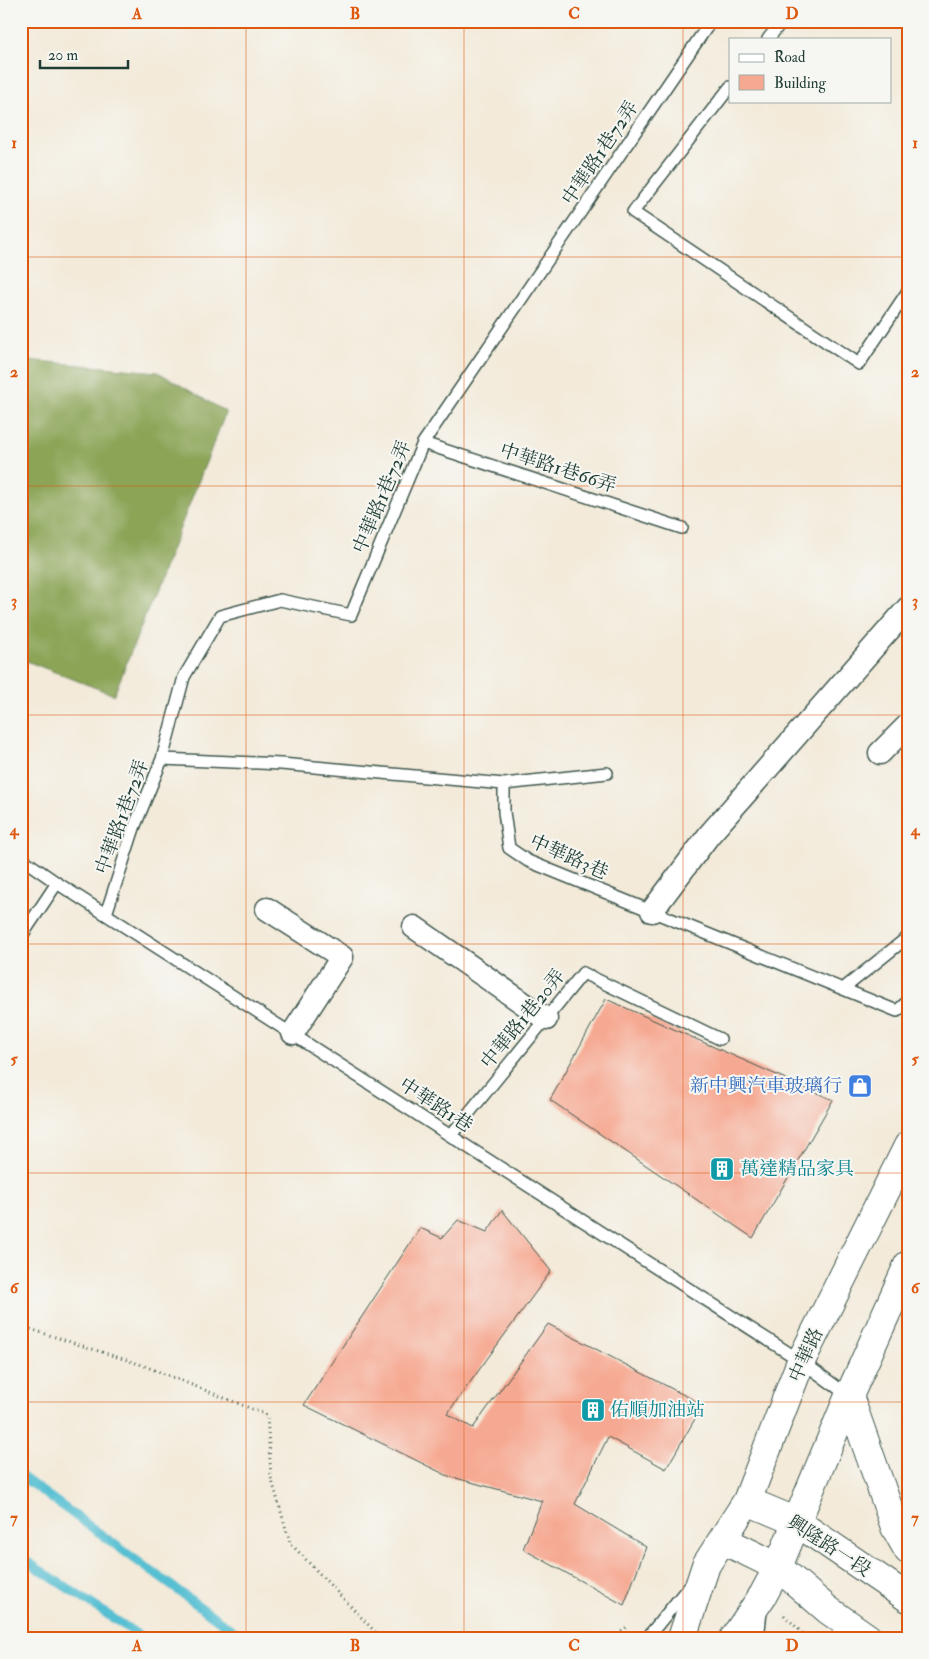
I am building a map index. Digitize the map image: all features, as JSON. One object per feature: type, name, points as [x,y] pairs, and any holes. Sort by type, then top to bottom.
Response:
[{"type":"main road","name":"中華路","points":[[682,1638],[706,1565],[747,1501],[801,1361],[908,1146]]},
{"type":"main road","points":[[734,1638],[763,1595],[778,1567],[849,1396],[908,1265]]},
{"type":"main road","points":[[849,1396],[895,1527],[908,1550]]},
{"type":"main road","name":"興隆路一段","points":[[747,1501],[796,1521],[908,1598]]},
{"type":"main road","points":[[723,1540],[778,1567],[828,1610],[868,1638]]},
{"type":"street","points":[[652,911],[709,835],[908,608]]},
{"type":"street","points":[[880,753],[908,725]]},
{"type":"street","points":[[268,909],[342,957],[292,1033]]},
{"type":"street","points":[[414,927],[546,1018]]},
{"type":"lane","name":"中華路1巷72弄","points":[[106,914],[134,828],[162,759],[184,677],[220,616],[280,600],[351,615],[423,442],[711,21]]},
{"type":"lane","points":[[769,38],[782,21]]},
{"type":"lane","points":[[729,88],[633,212],[860,364],[908,291]]},
{"type":"lane","name":"中華路1巷66弄","points":[[423,442],[682,528]]},
{"type":"lane","points":[[162,759],[281,764],[504,784],[607,773]]},
{"type":"lane","name":"中華路3巷","points":[[504,784],[504,812],[509,848],[528,861],[897,1011],[908,1001]]},
{"type":"lane","points":[[21,858],[57,883],[21,937]]},
{"type":"lane","name":"中華路1巷","points":[[57,883],[801,1361],[849,1396]]},
{"type":"lane","points":[[843,989],[908,937]]},
{"type":"lane","name":"中華路1巷20弄","points":[[451,1135],[583,973],[720,1039]]},
{"type":"lane","points":[[647,1638],[706,1565]]},
{"type":"lane","points":[[758,1638],[763,1595]]},
{"type":"path","points":[[21,1326],[142,1365],[267,1415],[270,1477],[290,1543],[381,1638]]},
{"type":"green space","points":[[27,360],[158,372],[226,412],[114,695],[21,659],[21,370]]},
{"type":"building","name":"萬達精品家具","points":[[606,999],[833,1100],[753,1238],[550,1100]]},
{"type":"building","name":"佑順加油站","points":[[502,1210],[551,1271],[447,1414],[473,1428],[548,1324],[703,1405],[666,1469],[608,1437],[575,1504],[646,1547],[624,1605],[523,1549],[542,1501],[448,1476],[304,1405],[420,1228],[442,1238],[458,1220],[487,1232]]},
{"type":"waterway","points":[[21,1476],[243,1638]]},
{"type":"waterway","points":[[21,1556],[143,1638]]},
{"type":"place","name":"新中興汽車玻璃行","points":[[860,1086]]},
{"type":"place","name":"萬達精品家具","points":[[722,1169]]},
{"type":"place","name":"佑順加油站","points":[[593,1410]]}]
